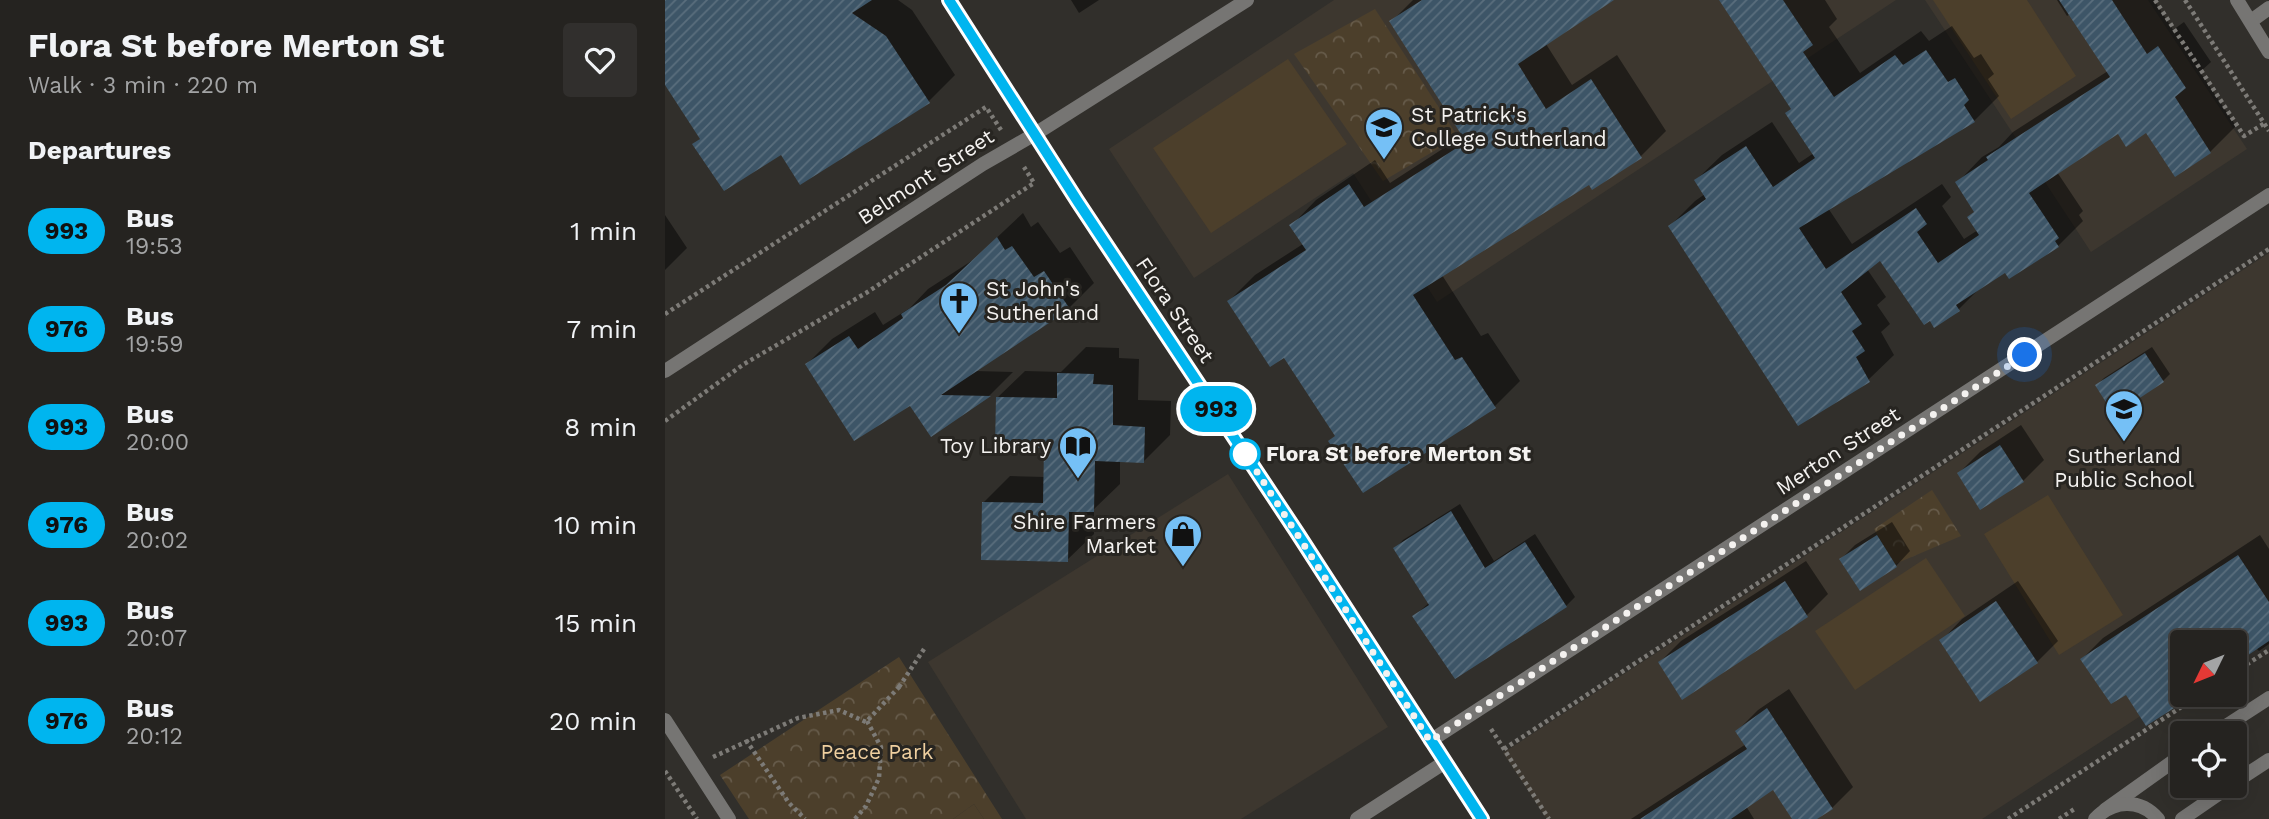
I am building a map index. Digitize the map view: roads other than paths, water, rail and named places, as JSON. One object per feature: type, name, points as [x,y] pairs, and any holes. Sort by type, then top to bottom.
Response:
[{"type":"street","name":"Flora Street","points":[[949,0],[1482,819]]},
{"type":"street","name":"Belmont Street","points":[[665,371],[983,164],[1247,0]]},
{"type":"street","points":[[2237,0],[2269,52]]},
{"type":"street","points":[[2251,21],[2269,8]]},
{"type":"street","name":"Merton Street","points":[[1430,741],[2269,195]]},
{"type":"street","points":[[2234,721],[2269,698]]},
{"type":"street","points":[[665,720],[729,819]]},
{"type":"street","points":[[2247,774],[2269,760]]},
{"type":"street","points":[[1357,819],[1444,762]]},
{"type":"street","points":[[2100,814],[2170,764]]},
{"type":"street","points":[[2182,819],[2213,798]]},
{"type":"street","points":[[2100,814],[2125,803],[2145,808],[2158,819]]},
{"type":"place","name":"St Patrick's College Sutherland","points":[[1384,161]]},
{"type":"place","name":"St John's Sutherland","points":[[959,335]]},
{"type":"place","name":"Sutherland Public School","points":[[2124,443]]},
{"type":"place","name":"Flora St before Merton St","points":[[1245,454]]},
{"type":"place","name":"Toy Library","points":[[1078,480]]},
{"type":"place","name":"Shire Farmers Market","points":[[1183,568]]},
{"type":"park label","name":"Peace Park","points":[[877,752]]}]
